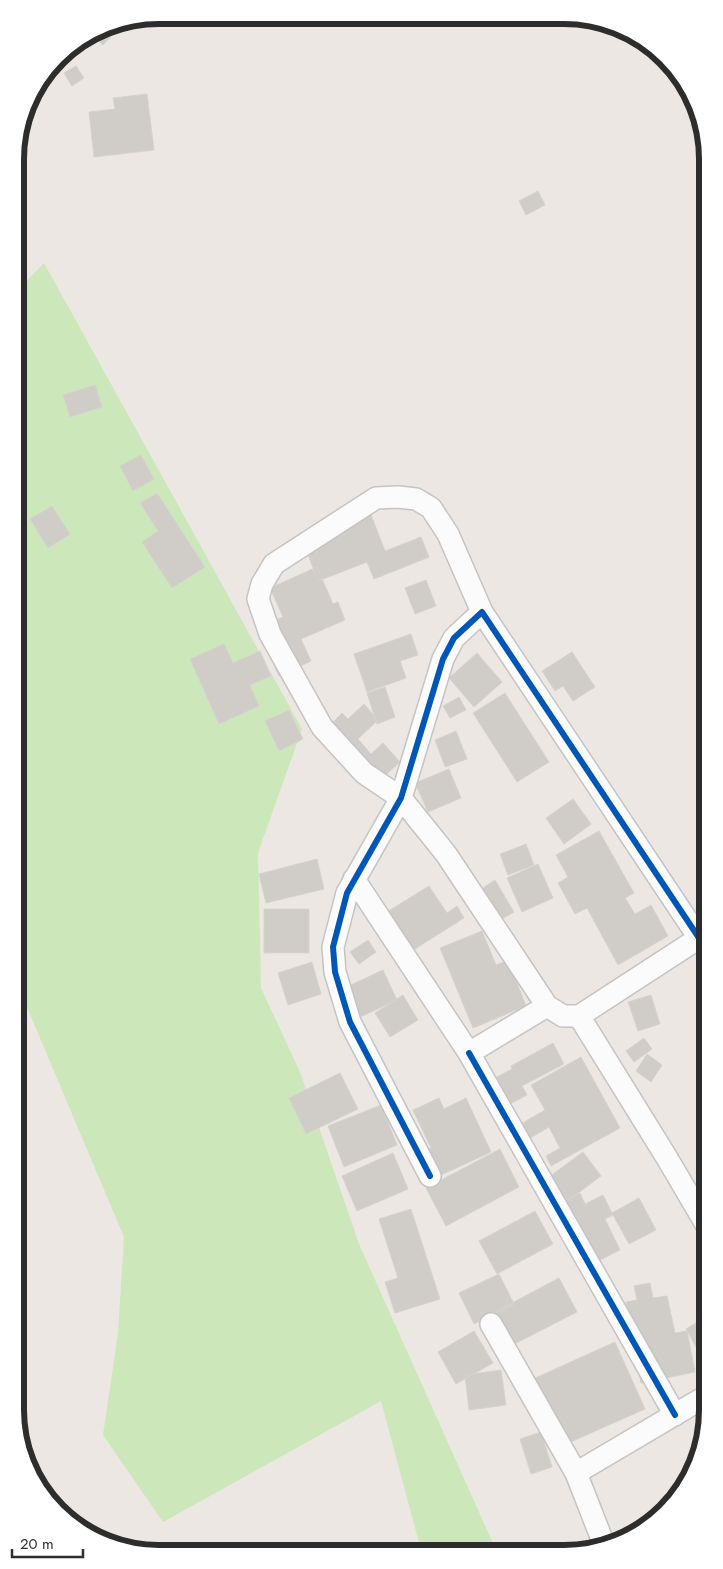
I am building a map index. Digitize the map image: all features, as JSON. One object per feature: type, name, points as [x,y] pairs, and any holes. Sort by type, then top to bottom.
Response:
[{"type":"street","points":[[699,931],[482,612],[448,534],[431,508],[416,499],[398,497],[376,498],[274,564],[262,584],[258,599],[270,634],[322,727],[364,773],[401,798],[446,854],[547,1006],[564,1016],[579,1016],[699,937]]},
{"type":"street","points":[[430,1176],[350,1022],[335,972],[333,946],[346,893],[401,798],[443,658],[454,638],[482,612]]},
{"type":"street","points":[[354,879],[469,1053],[675,1416]]},
{"type":"street","points":[[469,1053],[547,1006]]},
{"type":"street","points":[[579,1016],[668,1158],[699,1212]]},
{"type":"street","points":[[491,1324],[576,1473],[602,1540]]},
{"type":"street","points":[[576,1473],[675,1416],[699,1400]]},
{"type":"green space","points":[[44,263],[302,729],[258,853],[261,988],[300,1072],[359,1244],[494,1545],[420,1545],[381,1401],[163,1522],[103,1435],[118,1333],[124,1237],[24,1000],[24,284]]},
{"type":"building","points":[[116,31],[103,45],[97,39]]},
{"type":"building","points":[[76,66],[84,78],[72,86],[64,73]]},
{"type":"building","points":[[147,94],[154,150],[94,157],[89,112],[115,109],[113,98]]},
{"type":"building","points":[[538,191],[545,205],[526,215],[519,201]]},
{"type":"building","points":[[95,385],[102,407],[70,417],[63,395]]},
{"type":"building","points":[[141,455],[154,479],[133,491],[120,466]]},
{"type":"building","points":[[157,493],[205,567],[172,588],[142,542],[158,531],[140,503]]},
{"type":"building","points":[[52,506],[70,534],[48,548],[30,519]]},
{"type":"building","points":[[370,512],[385,551],[421,537],[429,557],[374,579],[367,562],[318,581],[302,539]]},
{"type":"building","points":[[317,567],[333,604],[338,602],[345,620],[301,639],[311,661],[279,676],[258,627],[283,617],[270,588]]},
{"type":"building","points":[[426,580],[436,606],[415,614],[405,588]]},
{"type":"building","points":[[411,634],[418,655],[400,661],[406,678],[367,692],[354,654]]},
{"type":"building","points":[[224,644],[233,663],[260,651],[271,676],[250,685],[259,706],[219,724],[190,659]]},
{"type":"building","points":[[572,652],[595,687],[573,701],[563,686],[555,691],[542,671]]},
{"type":"building","points":[[477,653],[502,682],[474,707],[449,678]]},
{"type":"building","points":[[385,687],[395,717],[377,724],[367,693]]},
{"type":"building","points":[[505,693],[549,762],[517,782],[473,713]]},
{"type":"building","points":[[459,697],[466,710],[450,718],[443,706]]},
{"type":"building","points":[[364,704],[378,720],[358,739],[371,754],[383,743],[400,762],[378,782],[328,727],[342,713],[348,719]]},
{"type":"building","points":[[289,710],[303,739],[279,751],[265,721]]},
{"type":"building","points":[[456,731],[467,759],[445,767],[435,740]]},
{"type":"building","points":[[449,769],[461,798],[428,812],[415,783]]},
{"type":"building","points":[[573,799],[591,824],[564,844],[546,818]]},
{"type":"building","points":[[599,831],[634,893],[625,898],[635,914],[651,905],[668,936],[618,965],[587,908],[575,914],[558,883],[568,877],[556,855]]},
{"type":"building","points":[[526,844],[534,865],[508,875],[500,854]]},
{"type":"building","points":[[317,859],[324,889],[266,903],[259,874]]},
{"type":"building","points":[[538,864],[553,898],[522,912],[507,878]]},
{"type":"building","points":[[495,880],[514,912],[490,926],[472,895]]},
{"type":"building","points":[[429,886],[447,913],[457,906],[464,918],[407,954],[382,915]]},
{"type":"building","points":[[264,909],[309,909],[309,953],[264,953]]},
{"type":"building","points":[[482,931],[496,965],[508,960],[526,1006],[473,1028],[440,948]]},
{"type":"building","points":[[368,940],[376,952],[359,964],[350,952]]},
{"type":"building","points":[[312,962],[321,994],[288,1005],[278,973]]},
{"type":"building","points":[[383,970],[397,1000],[356,1019],[342,989]]},
{"type":"building","points":[[403,995],[418,1020],[390,1037],[375,1013]]},
{"type":"building","points":[[651,995],[660,1024],[638,1031],[628,1002]]},
{"type":"building","points":[[644,1038],[652,1049],[634,1062],[626,1051]]},
{"type":"building","points":[[553,1043],[564,1064],[522,1086],[527,1095],[493,1113],[478,1087],[512,1069],[511,1066]]},
{"type":"building","points":[[647,1054],[662,1065],[651,1082],[636,1071]]},
{"type":"building","points":[[581,1057],[620,1128],[551,1166],[546,1156],[560,1148],[549,1127],[525,1141],[517,1126],[545,1110],[531,1085]]},
{"type":"building","points":[[340,1073],[358,1109],[306,1134],[289,1098]]},
{"type":"building","points":[[439,1098],[444,1109],[466,1098],[491,1152],[428,1181],[416,1155],[431,1148],[413,1110]]},
{"type":"building","points":[[381,1105],[397,1145],[344,1167],[328,1126]]},
{"type":"building","points":[[500,1149],[519,1187],[446,1226],[426,1188]]},
{"type":"building","points":[[583,1152],[601,1176],[562,1205],[545,1180]]},
{"type":"building","points":[[393,1153],[408,1189],[357,1211],[342,1176]]},
{"type":"building","points":[[580,1193],[585,1204],[603,1195],[613,1215],[605,1219],[620,1250],[582,1269],[563,1201]]},
{"type":"building","points":[[639,1198],[656,1230],[629,1244],[612,1213]]},
{"type":"building","points":[[411,1209],[440,1299],[395,1313],[385,1282],[398,1278],[379,1219]]},
{"type":"building","points":[[535,1211],[553,1244],[497,1274],[479,1241]]},
{"type":"building","points":[[499,1274],[514,1304],[474,1324],[459,1293]]},
{"type":"building","points":[[559,1278],[577,1312],[495,1354],[478,1321]]},
{"type":"building","points":[[650,1283],[653,1298],[667,1296],[675,1333],[687,1331],[695,1372],[641,1383],[626,1302],[637,1300],[634,1286]]},
{"type":"building","points":[[699,1321],[699,1353],[686,1329]]},
{"type":"building","points":[[474,1331],[493,1363],[456,1384],[438,1352]]},
{"type":"building","points":[[615,1342],[645,1409],[566,1444],[522,1384]]},
{"type":"building","points":[[501,1370],[506,1405],[469,1410],[465,1375]]},
{"type":"building","points":[[541,1432],[552,1467],[531,1474],[520,1439]]},
{"type":"cycle path","points":[[430,1176],[350,1022],[335,972],[333,947],[347,893],[401,798],[443,659],[454,638],[482,612],[699,938]]},
{"type":"cycle path","points":[[469,1053],[675,1415]]}]
